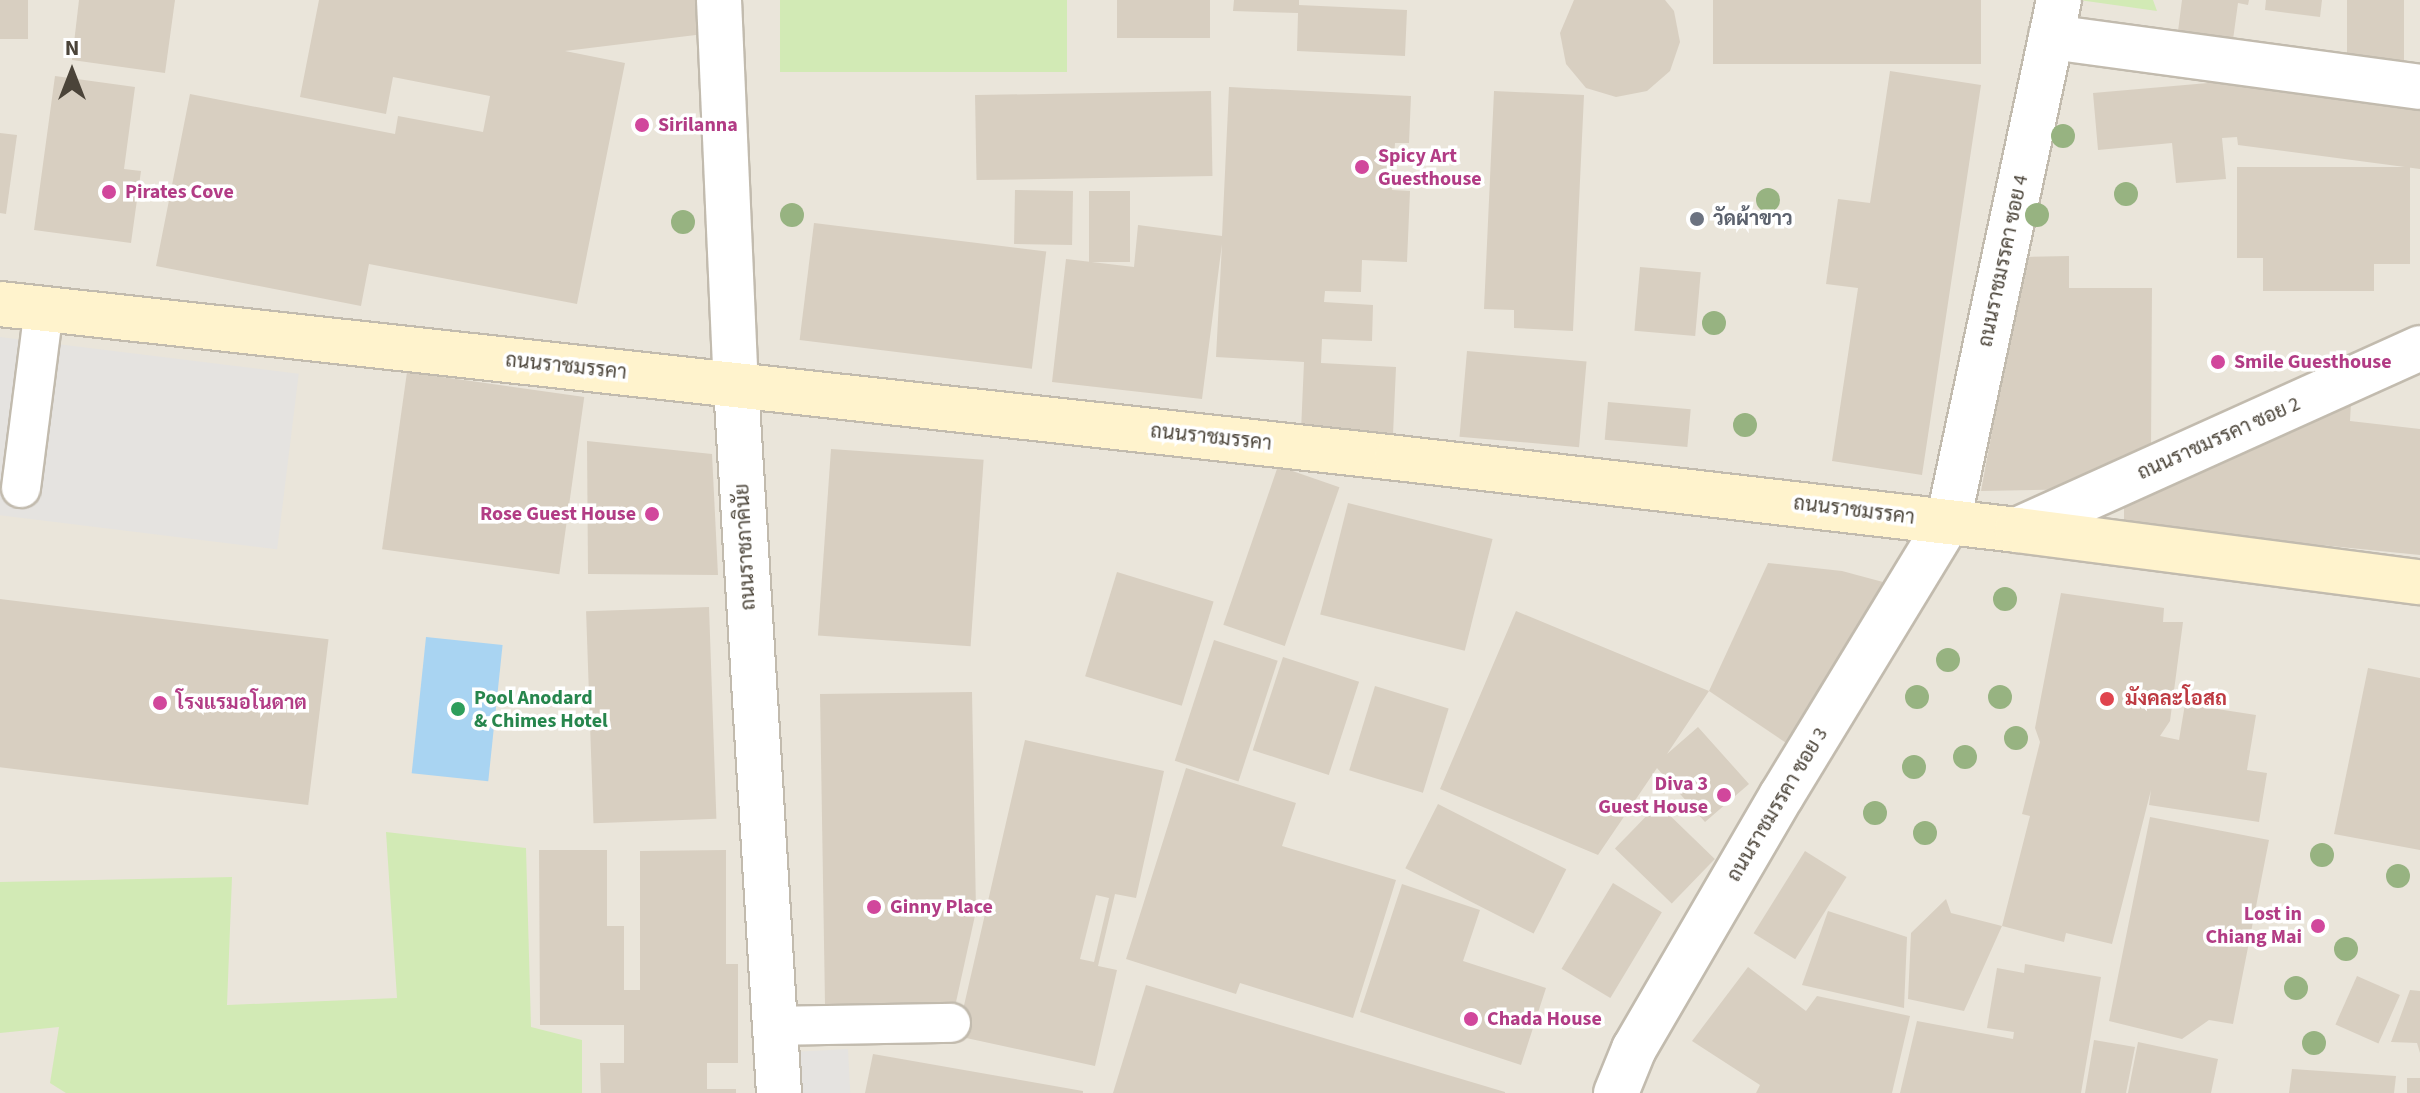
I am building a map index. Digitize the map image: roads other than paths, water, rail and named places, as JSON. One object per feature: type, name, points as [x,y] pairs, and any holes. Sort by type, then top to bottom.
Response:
[{"type":"street","name":"ถนนราชภาคินัย","points":[[719,0],[736,386],[779,1093]]},
{"type":"street","points":[[2055,19],[2420,87]]},
{"type":"street","name":"ถนนราชมรรคา ซอย 4","points":[[1948,522],[2055,19]]},
{"type":"street","name":"ถนนราชมรรคา","points":[[0,304],[1948,522],[2420,582]]},
{"type":"street","name":"ถนนราชมรรคา ซอย 2","points":[[2017,530],[2420,348]]},
{"type":"street","name":"ถนนราชมรรคา ซอย 3","points":[[1616,1093],[1634,1049],[1948,522]]},
{"type":"lane","points":[[21,488],[44,309]]},
{"type":"lane","points":[[774,1026],[951,1023]]},
{"type":"water","name":"Pool Anodard & Chimes Hotel","points":[[426,637],[503,645],[488,781],[412,773]]},
{"type":"place","name":"Sirilanna","points":[[642,125]]},
{"type":"place","name":"Spicy Art Guesthouse","points":[[1362,167]]},
{"type":"place","name":"Pirates Cove","points":[[109,192]]},
{"type":"place","name":"วัดผ้าขาว","points":[[1697,219]]},
{"type":"place","name":"Smile Guesthouse","points":[[2218,362]]},
{"type":"place","name":"Rose Guest House","points":[[652,514]]},
{"type":"place","name":"มังคละโอสถ","points":[[2107,699]]},
{"type":"place","name":"โรงแรมอโนดาต","points":[[160,703]]},
{"type":"place","name":"Pool Anodard & Chimes Hotel","points":[[458,709]]},
{"type":"place","name":"Diva 3 Guest House","points":[[1724,795]]},
{"type":"place","name":"Ginny Place","points":[[874,907]]},
{"type":"place","name":"Lost in Chiang Mai","points":[[2318,926]]},
{"type":"place","name":"Chada House","points":[[1471,1019]]}]
